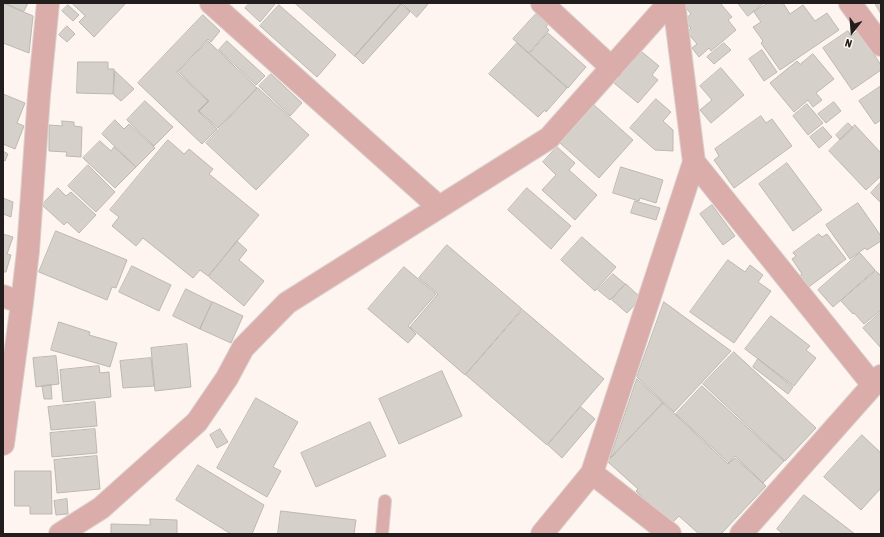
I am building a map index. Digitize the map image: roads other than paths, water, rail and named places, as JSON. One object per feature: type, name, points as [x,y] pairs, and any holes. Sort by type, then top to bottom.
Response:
[{"type":"street","points":[[3,444],[13,299],[28,251],[39,95],[48,3]]},
{"type":"street","points":[[211,3],[439,207]]},
{"type":"street","points":[[542,3],[612,68]]},
{"type":"street","points":[[60,534],[101,508],[197,422],[227,378],[243,348],[287,304],[549,138],[669,3]]},
{"type":"street","points":[[542,534],[592,473],[694,162],[674,3]]},
{"type":"street","points":[[850,3],[880,42]]},
{"type":"street","points":[[694,162],[877,380],[741,534]]},
{"type":"street","points":[[592,473],[670,534]]},
{"type":"lane","points":[[382,534],[385,501]]}]
